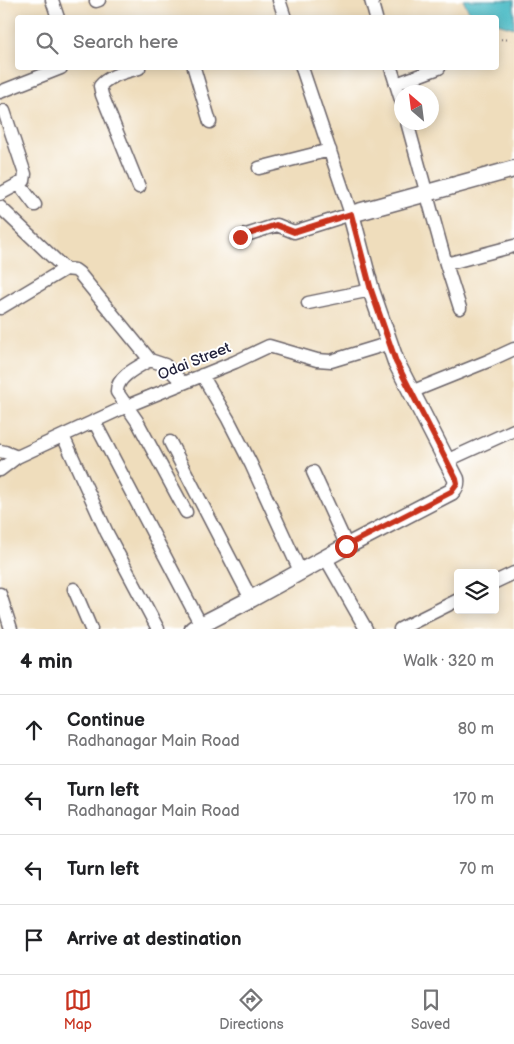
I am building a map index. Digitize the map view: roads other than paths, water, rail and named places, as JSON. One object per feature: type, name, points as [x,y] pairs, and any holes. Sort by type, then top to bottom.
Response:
[{"type":"street","points":[[52,0],[57,15]]},
{"type":"street","points":[[279,0],[283,15]]},
{"type":"street","points":[[371,0],[375,15]]},
{"type":"street","points":[[0,92],[56,70]]},
{"type":"street","points":[[133,70],[112,77],[104,81],[100,86],[139,187]]},
{"type":"street","points":[[195,70],[210,122]]},
{"type":"street","points":[[94,421],[197,627],[325,557],[451,492],[457,484],[396,362],[371,290],[351,214],[303,70]]},
{"type":"street","points":[[392,70],[396,84],[434,70]]},
{"type":"street","points":[[0,194],[24,181],[25,174],[1,108]]},
{"type":"street","points":[[409,130],[460,308]]},
{"type":"street","points":[[259,168],[330,150]]},
{"type":"street","points":[[240,237],[276,225],[294,232],[351,214],[514,169]]},
{"type":"street","points":[[19,184],[34,204]]},
{"type":"street","points":[[0,207],[65,269]]},
{"type":"street","points":[[446,264],[514,246]]},
{"type":"street","points":[[0,308],[65,269],[75,270],[79,272],[150,360],[165,365],[183,383]]},
{"type":"street","points":[[308,304],[371,290]]},
{"type":"street","name":"Odai Street","points":[[0,470],[17,457],[94,421],[269,346],[317,360],[331,361],[390,343]]},
{"type":"street","points":[[411,392],[514,349]]},
{"type":"street","points":[[150,360],[121,379],[117,392],[137,421],[186,512]]},
{"type":"street","points":[[202,375],[228,419],[251,464],[300,571]]},
{"type":"street","points":[[446,461],[514,430]]},
{"type":"street","points":[[63,436],[107,533],[158,629]]},
{"type":"street","points":[[170,442],[251,599]]},
{"type":"street","points":[[0,451],[17,457]]},
{"type":"street","points":[[313,472],[346,546]]},
{"type":"street","points":[[325,557],[366,629]]},
{"type":"street","points":[[499,580],[514,573]]},
{"type":"street","points":[[74,589],[92,629]]},
{"type":"street","points":[[0,594],[12,629]]},
{"type":"street","points":[[400,629],[454,602]]},
{"type":"water","points":[[463,0],[514,0],[514,28],[499,24],[499,15],[474,15],[469,11]]}]
